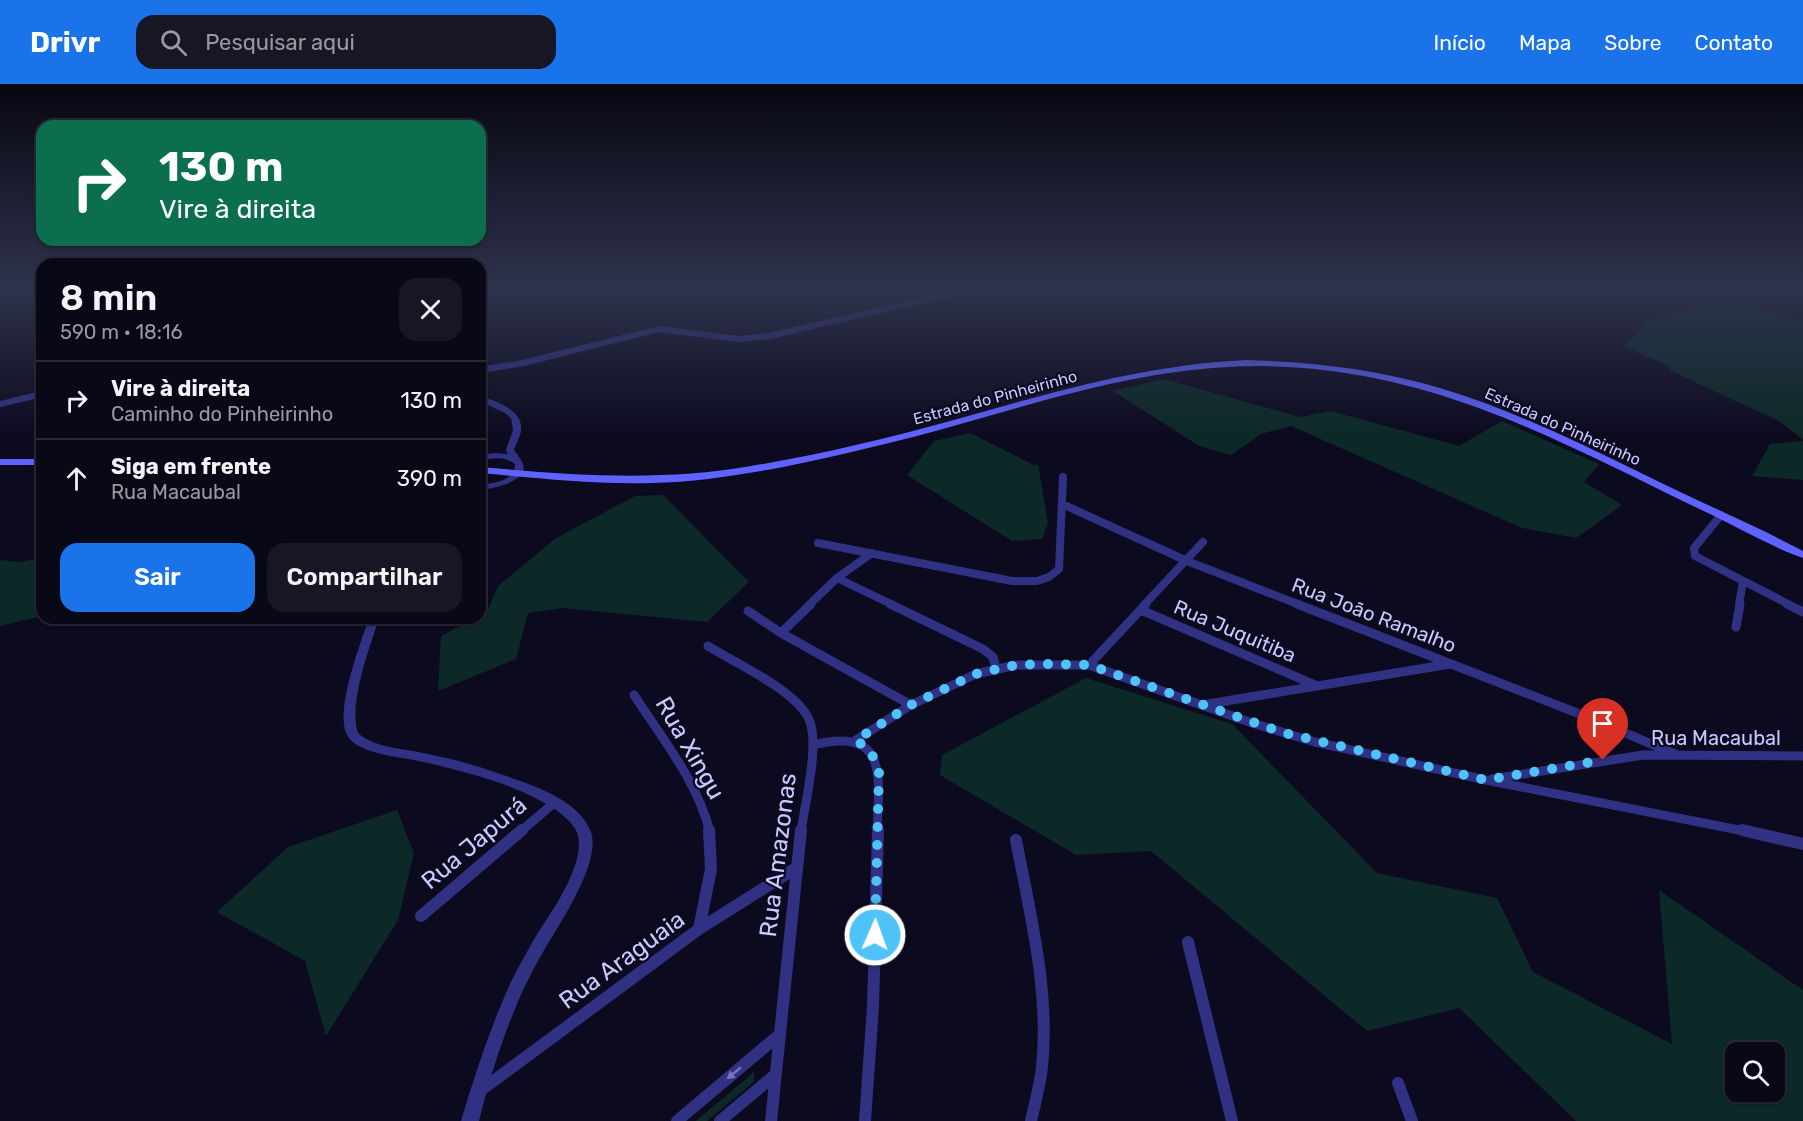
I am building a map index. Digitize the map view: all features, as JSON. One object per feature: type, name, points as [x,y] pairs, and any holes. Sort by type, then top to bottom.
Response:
[{"type":"main road","name":"Estrada do Pinheirinho","points":[[518,473],[605,480],[653,480],[763,467],[913,434],[1145,373],[1188,366],[1266,363],[1309,365],[1368,374],[1412,384],[1480,404],[1540,428],[1803,555]]},
{"type":"main road","points":[[0,462],[36,462]]},
{"type":"main road","points":[[486,470],[518,473]]},
{"type":"street","points":[[486,369],[524,363],[626,337]]},
{"type":"street","points":[[725,337],[755,337]]},
{"type":"street","points":[[0,404],[36,395]]},
{"type":"street","points":[[486,401],[508,411],[515,417],[517,430],[510,450],[520,468],[518,473]]},
{"type":"street","points":[[492,456],[512,439]]},
{"type":"street","points":[[486,457],[515,459]]},
{"type":"street","name":"Estrada do Pinheirinho","points":[[486,487],[504,482],[518,473]]},
{"type":"street","points":[[818,543],[1012,581],[1040,580],[1051,576],[1059,569],[1063,477]]},
{"type":"street","name":"Rua João Ramalho","points":[[1062,504],[1186,561],[1675,754]]},
{"type":"street","points":[[1721,515],[1694,548],[1694,552],[1707,564],[1803,612]]},
{"type":"street","points":[[1089,665],[1203,542]]},
{"type":"street","points":[[781,633],[837,578],[872,553]]},
{"type":"street","points":[[837,578],[983,650],[993,657],[996,668]]},
{"type":"street","points":[[1736,627],[1743,581]]},
{"type":"street","name":"Rua Juquitiba","points":[[1141,610],[1316,685]]},
{"type":"street","points":[[748,611],[781,633],[911,705]]},
{"type":"street","points":[[372,624],[350,706],[352,735],[376,748],[488,774],[555,802],[582,826],[586,841],[583,861],[575,883],[513,994],[470,1121]]},
{"type":"street","name":"Rua Amazonas","points":[[708,646],[800,706],[807,715],[812,728],[813,744],[796,868],[771,1121]]},
{"type":"street","points":[[813,744],[832,740],[856,740],[911,705],[957,682],[996,668],[1050,664],[1089,665],[1252,723],[1315,742],[1486,780],[1803,844]]},
{"type":"street","points":[[1201,705],[1451,664]]},
{"type":"street","name":"Rua Xingu","points":[[634,695],[691,789],[704,813],[710,832],[711,855],[708,885],[699,929]]},
{"type":"street","points":[[856,740],[871,752],[875,760],[879,772],[880,792],[873,1006],[866,1121]]},
{"type":"street","name":"Rua Macaubal","points":[[1486,780],[1603,760],[1675,754],[1803,756]]},
{"type":"street","name":"Rua Japurá","points":[[421,916],[555,802]]},
{"type":"street","points":[[1016,840],[1041,985],[1044,1023],[1043,1060],[1031,1121]]},
{"type":"street","name":"Rua Araguaia","points":[[478,1093],[699,929],[796,868]]},
{"type":"street","points":[[1188,942],[1232,1121]]},
{"type":"street","points":[[677,1121],[779,1035]]},
{"type":"street","points":[[720,1121],[776,1074]]},
{"type":"street","points":[[1398,1083],[1412,1121]]},
{"type":"green space","points":[[1633,337],[1803,337],[1803,440],[1779,421],[1671,371],[1666,365],[1624,346]]},
{"type":"green space","points":[[1164,379],[1300,417],[1331,411],[1459,446],[1502,421],[1599,464],[1584,482],[1622,505],[1576,538],[1522,528],[1291,426],[1261,434],[1231,455],[1199,446],[1113,391]]},
{"type":"green space","points":[[970,433],[1034,465],[1038,464],[1048,523],[1042,539],[1012,541],[907,475],[934,441]]},
{"type":"green space","points":[[1803,441],[1803,480],[1752,476],[1770,444]]},
{"type":"green space","points":[[663,495],[749,582],[707,622],[563,608],[528,613],[516,659],[438,691],[441,636],[464,624],[486,624],[486,613],[498,586],[556,538],[635,496]]},
{"type":"green space","points":[[36,559],[36,617],[0,626],[0,560],[19,562]]},
{"type":"green space","points":[[1086,678],[1232,724],[1377,873],[1497,898],[1533,972],[1672,1044],[1659,890],[1803,990],[1803,1121],[1576,1121],[1459,1008],[1367,1031],[1151,851],[1076,855],[940,775],[942,755]]},
{"type":"green space","points":[[397,810],[414,853],[398,920],[326,1036],[305,961],[217,912],[288,847]]},
{"type":"green space","points":[[754,1072],[754,1082],[707,1121],[696,1121]]},
{"type":"route","points":[[875,935],[879,772],[871,752],[856,740],[890,717],[947,686],[996,668],[1016,665],[1089,665],[1252,723],[1315,742],[1486,780],[1603,760]]}]
